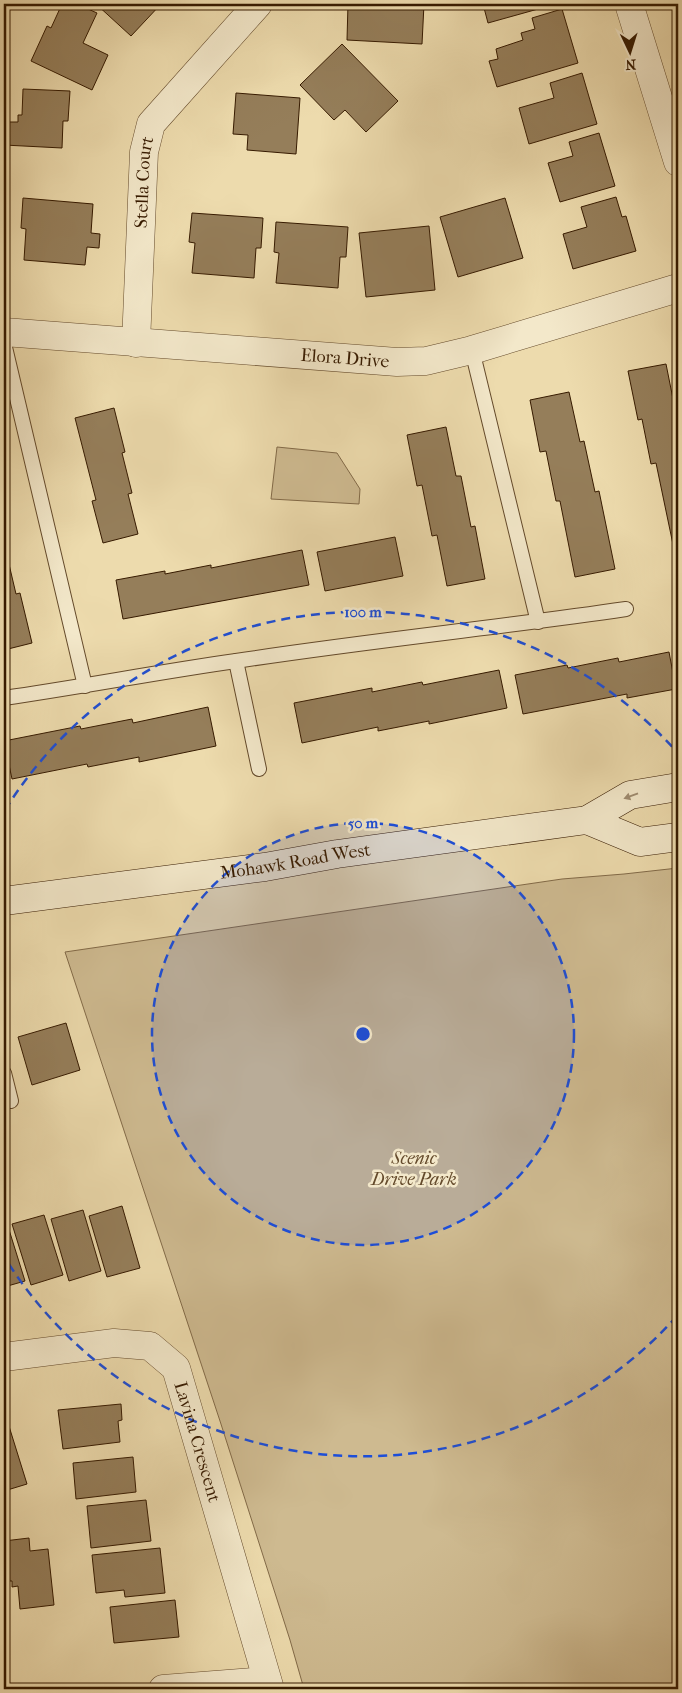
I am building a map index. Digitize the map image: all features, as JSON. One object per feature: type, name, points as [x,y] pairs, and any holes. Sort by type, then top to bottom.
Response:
[{"type":"street","name":"Stella Court","points":[[136,343],[144,152],[150,124],[258,4]]},
{"type":"street","points":[[629,4],[678,162]]},
{"type":"street","name":"Elora Drive","points":[[4,332],[396,362],[426,361],[472,350],[678,288]]},
{"type":"street","name":"Mohawk Road West","points":[[4,901],[265,867],[347,853],[587,820],[630,794],[678,787]]},
{"type":"street","points":[[587,820],[640,842],[678,837]]},
{"type":"street","name":"Lavina Crescent","points":[[4,1357],[114,1343],[150,1346],[176,1368],[269,1685]]},
{"type":"street","points":[[164,1689],[269,1685]]},
{"type":"lane","points":[[4,343],[85,686]]},
{"type":"lane","points":[[472,350],[538,622]]},
{"type":"lane","points":[[4,698],[236,661],[626,609]]},
{"type":"lane","points":[[236,661],[259,769]]},
{"type":"lane","points":[[4,1073],[11,1101]]},
{"type":"green space","points":[[277,447],[337,453],[360,489],[359,504],[271,499]]},
{"type":"green space","name":"Scenic Drive Park","points":[[678,868],[678,1689],[304,1689],[220,1421],[65,952],[562,879]]},
{"type":"building","points":[[62,4],[77,4],[97,13],[83,43],[108,55],[92,90],[31,61],[47,26],[51,28]]},
{"type":"building","points":[[96,4],[161,4],[131,36]]},
{"type":"building","points":[[348,4],[424,4],[422,44],[347,40]]},
{"type":"building","points":[[483,4],[556,4],[488,23]]},
{"type":"building","points":[[562,9],[578,63],[497,87],[489,61],[498,59],[496,49],[523,40],[521,33],[535,29],[532,18]]},
{"type":"building","points":[[342,44],[398,101],[366,132],[345,110],[334,120],[300,85]]},
{"type":"building","points":[[582,73],[597,124],[529,144],[519,108],[554,98],[550,83]]},
{"type":"building","points":[[23,89],[70,91],[68,121],[63,121],[62,148],[4,145],[4,122],[18,122],[18,115],[22,115]]},
{"type":"building","points":[[236,93],[300,98],[296,154],[247,150],[248,135],[233,134]]},
{"type":"building","points":[[599,133],[615,186],[560,202],[548,163],[573,156],[569,142]]},
{"type":"building","points":[[616,197],[622,217],[626,216],[636,251],[573,269],[563,234],[587,227],[581,207]]},
{"type":"building","points":[[23,198],[93,204],[91,233],[100,234],[99,248],[87,247],[85,265],[24,260],[26,229],[21,228]]},
{"type":"building","points":[[505,198],[523,258],[458,277],[440,217]]},
{"type":"building","points":[[192,213],[263,218],[261,248],[256,248],[254,278],[192,273],[195,243],[189,242]]},
{"type":"building","points":[[276,222],[348,227],[346,257],[340,257],[338,288],[276,283],[279,253],[274,252]]},
{"type":"building","points":[[429,226],[435,290],[366,297],[359,233]]},
{"type":"building","points":[[666,364],[675,409],[678,409],[678,554],[675,554],[656,463],[651,464],[642,419],[638,420],[628,371]]},
{"type":"building","points":[[569,392],[580,442],[584,441],[595,492],[599,491],[615,569],[575,577],[560,501],[556,501],[546,451],[540,452],[530,400]]},
{"type":"building","points":[[114,408],[125,452],[122,453],[132,493],[128,494],[138,534],[103,543],[92,501],[96,500],[75,418]]},
{"type":"building","points":[[446,427],[456,476],[461,476],[471,527],[475,526],[485,579],[447,586],[437,535],[432,536],[422,485],[417,486],[407,435]]},
{"type":"building","points":[[395,537],[403,576],[325,591],[317,552]]},
{"type":"building","points":[[4,543],[16,594],[20,593],[32,643],[4,650]]},
{"type":"building","points":[[302,550],[309,585],[123,619],[116,580],[165,571],[165,574],[211,565],[211,568]]},
{"type":"building","points":[[669,652],[676,689],[627,698],[627,694],[523,714],[515,675],[567,665],[568,668],[618,658],[619,662]]},
{"type":"building","points":[[499,670],[507,708],[429,724],[429,721],[378,731],[378,727],[302,743],[294,703],[372,688],[372,692],[422,682],[423,685]]},
{"type":"building","points":[[208,707],[216,746],[139,762],[139,757],[88,767],[87,764],[12,779],[4,741],[80,726],[81,729],[132,719],[133,723]]},
{"type":"building","points":[[66,1023],[80,1070],[32,1085],[18,1037]]},
{"type":"building","points":[[122,1206],[140,1268],[107,1277],[89,1216]]},
{"type":"building","points":[[83,1210],[101,1271],[69,1281],[51,1219]]},
{"type":"building","points":[[44,1215],[63,1275],[31,1285],[12,1224]]},
{"type":"building","points":[[4,1220],[6,1220],[25,1281],[4,1287]]},
{"type":"building","points":[[121,1404],[122,1420],[118,1421],[120,1442],[63,1449],[58,1410]]},
{"type":"building","points":[[8,1423],[27,1484],[4,1491],[4,1424]]},
{"type":"building","points":[[133,1457],[136,1492],[76,1499],[73,1463]]},
{"type":"building","points":[[146,1500],[151,1541],[91,1548],[87,1506]]},
{"type":"building","points":[[29,1538],[30,1551],[48,1549],[54,1605],[20,1609],[18,1586],[12,1587],[12,1581],[6,1581],[4,1541]]},
{"type":"building","points":[[160,1548],[165,1593],[125,1597],[124,1590],[96,1593],[92,1555]]},
{"type":"building","points":[[175,1600],[179,1637],[114,1643],[110,1607]]}]
